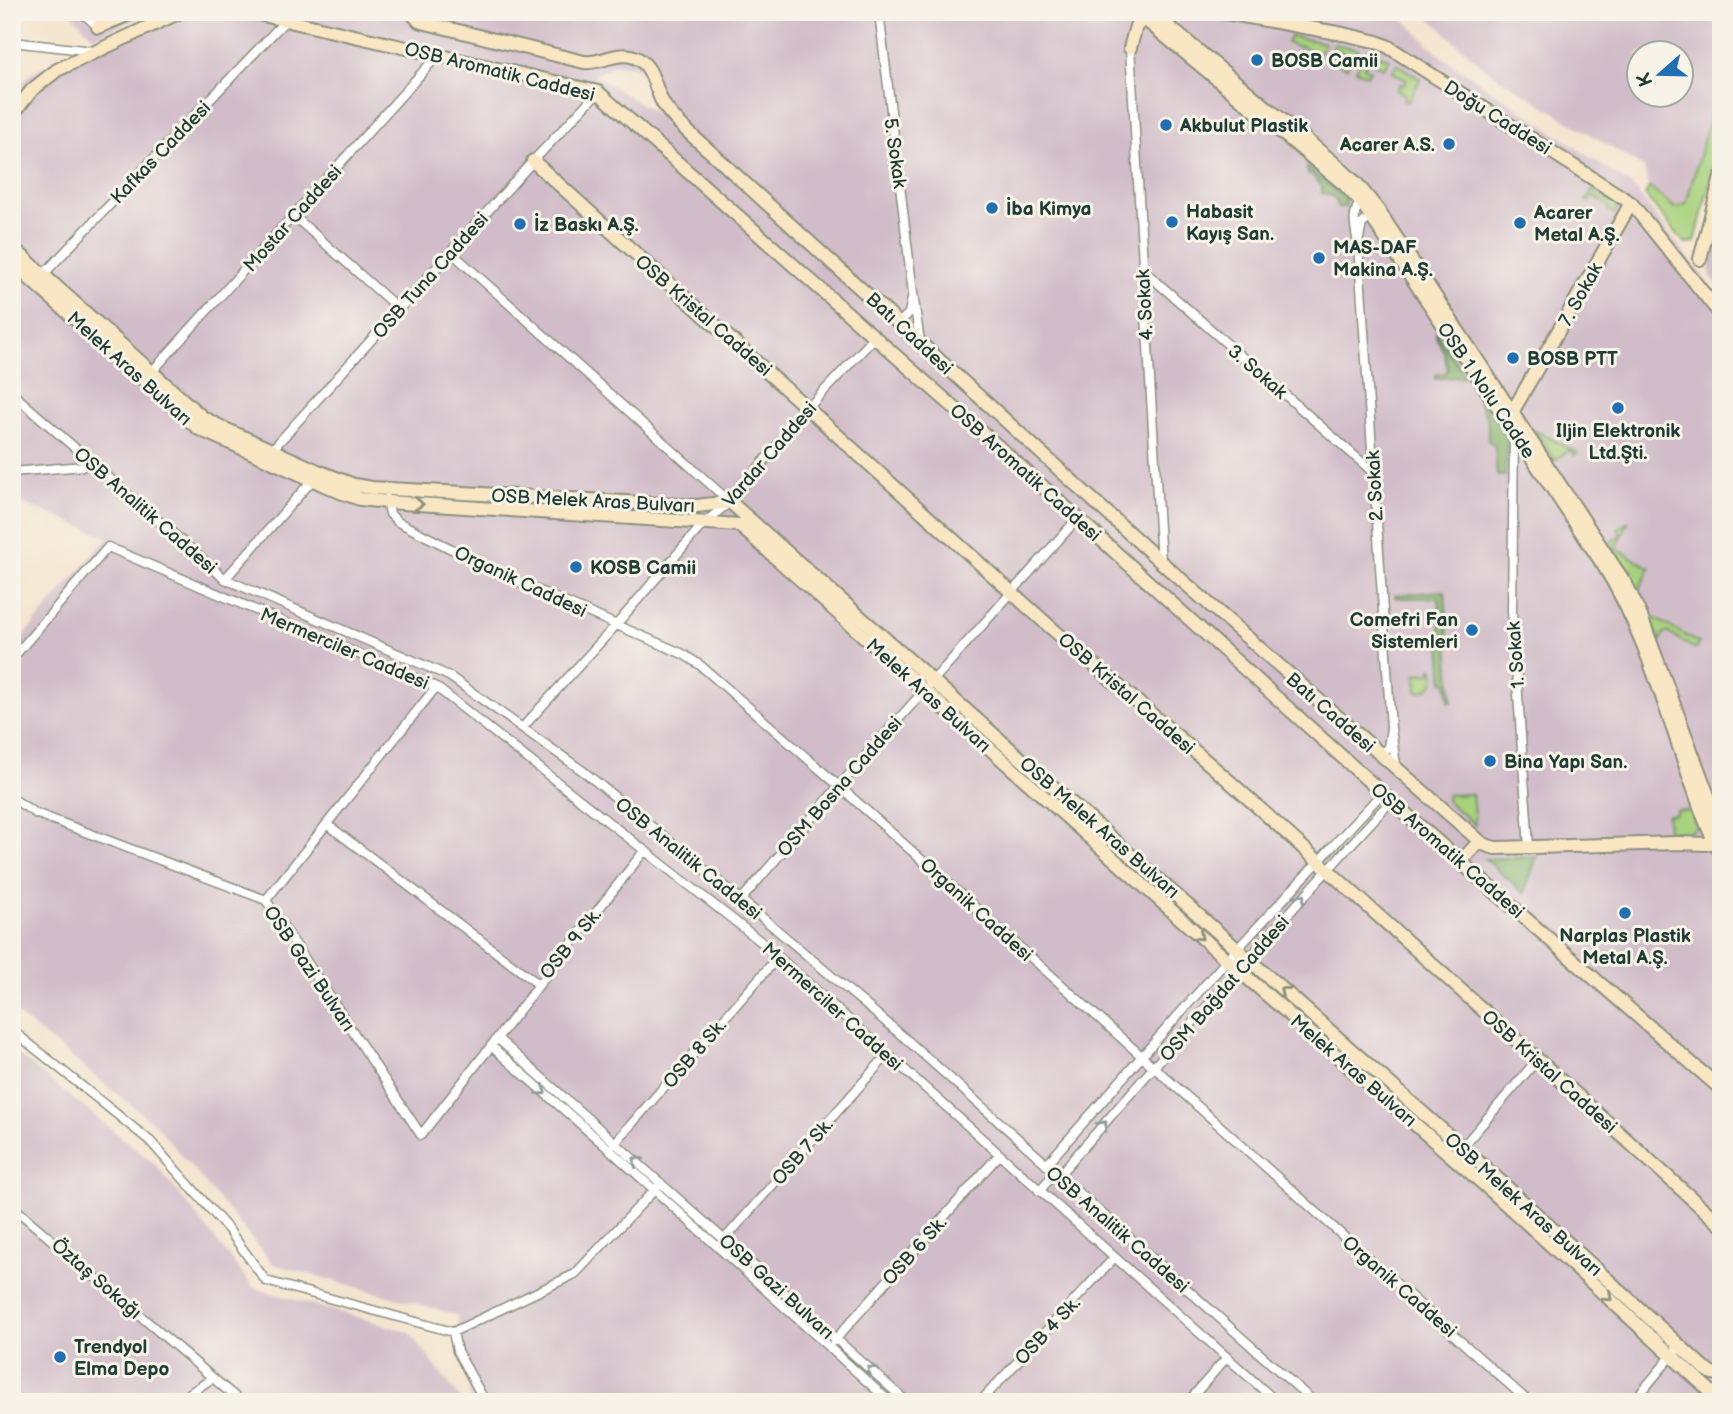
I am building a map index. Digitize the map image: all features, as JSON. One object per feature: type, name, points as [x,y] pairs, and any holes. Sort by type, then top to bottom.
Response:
[{"type":"street","points":[[82,12],[98,27],[134,12]]},
{"type":"street","points":[[12,115],[43,79],[180,12]]},
{"type":"street","name":"OSB Aromatik Caddesi","points":[[250,12],[598,92],[1078,518],[1386,797],[1721,1089]]},
{"type":"street","name":"Batı Caddesi","points":[[411,12],[419,21],[584,62],[597,62],[626,55],[638,59],[652,74],[668,110],[1161,562],[1479,841],[1495,848],[1678,843],[1717,832]]},
{"type":"street","name":"5. Sokak","points":[[879,12],[919,342]]},
{"type":"street","name":"Doğu Caddesi","points":[[1220,12],[1380,43],[1631,203],[1721,315]]},
{"type":"street","points":[[1130,48],[1133,30],[1145,14]]},
{"type":"street","name":"OSB 1 Nolu Cadde","points":[[1145,14],[1340,169],[1366,201],[1514,422],[1527,450],[1628,607],[1717,832]]},
{"type":"street","name":"Kafkas Caddesi","points":[[39,279],[286,20]]},
{"type":"street","points":[[12,42],[96,51]]},
{"type":"street","name":"4. Sokak","points":[[1130,48],[1161,562]]},
{"type":"street","name":"Mostar Caddesi","points":[[148,376],[438,55]]},
{"type":"street","name":"OSB Tuna Caddesi","points":[[267,455],[598,92]]},
{"type":"street","name":"OSB Kristal Caddesi","points":[[533,161],[1011,591],[1228,780],[1721,1225]]},
{"type":"street","points":[[1700,259],[1721,177]]},
{"type":"street","name":"OSB 1 Nolu Cadde","points":[[1366,201],[1371,217],[1608,555],[1632,596],[1717,832]]},
{"type":"street","name":"2. Sokak","points":[[1366,201],[1356,211],[1396,769]]},
{"type":"street","name":"7. Sokak","points":[[1514,422],[1631,203]]},
{"type":"street","points":[[294,216],[400,310]]},
{"type":"street","points":[[1358,243],[1362,224],[1371,217]]},
{"type":"street","name":"OSB Melek Aras Bulvarı","points":[[12,247],[39,279],[148,376],[209,421],[267,455],[316,477],[387,496],[504,497],[697,506],[730,502],[928,685],[1105,831],[1676,1351],[1712,1373],[1721,1374]]},
{"type":"street","points":[[451,252],[730,502]]},
{"type":"street","points":[[12,263],[39,279]]},
{"type":"street","name":"3. Sokak","points":[[1142,269],[1374,473]]},
{"type":"street","points":[[899,323],[909,313],[913,293]]},
{"type":"street","name":"Vardar Caddesi","points":[[523,727],[704,523],[730,502],[808,408],[875,337]]},
{"type":"street","name":"OSB Analitik Caddesi","points":[[12,393],[225,579],[449,676],[583,771],[906,1039],[1314,1402]]},
{"type":"street","name":"1. Sokak","points":[[1514,422],[1512,611],[1529,847]]},
{"type":"street","points":[[1514,463],[1527,450]]},
{"type":"street","points":[[12,472],[96,465]]},
{"type":"street","points":[[225,579],[316,477]]},
{"type":"street","name":"Melek Aras Bulvarı","points":[[387,496],[504,510],[739,525],[928,685],[1227,960],[1458,1153]]},
{"type":"street","name":"Organik Caddesi","points":[[387,496],[390,514],[398,522],[506,577],[682,654],[700,665],[1529,1402]]},
{"type":"street","points":[[504,497],[504,510]]},
{"type":"street","name":"OSM Bosna Caddesi","points":[[741,900],[1078,518]]},
{"type":"street","name":"Mermerciler Caddesi","points":[[12,659],[108,547],[436,687],[778,957],[1277,1402]]},
{"type":"street","points":[[266,900],[436,687]]},
{"type":"street","name":"2. Sokak","points":[[1381,756],[1388,747],[1391,728]]},
{"type":"street","name":"OSM Bağdat Caddesi","points":[[1046,1165],[1227,960],[1242,954],[1386,797]]},
{"type":"street","name":"OSB Gazi Bulvarı","points":[[12,798],[35,813],[266,900],[421,1135],[497,1038],[616,1141],[906,1402]]},
{"type":"street","points":[[327,825],[538,984]]},
{"type":"street","points":[[1461,861],[1479,841]]},
{"type":"street","name":"OSB 9 Sk.","points":[[497,1038],[645,850]]},
{"type":"street","name":"OSM Bağdat Caddesi","points":[[1039,1191],[1154,1068],[1238,969],[1242,954],[1323,866]]},
{"type":"street","name":"OSB 8 Sk.","points":[[609,1149],[778,957]]},
{"type":"street","points":[[12,1030],[150,1141],[228,1229],[266,1281],[453,1332],[575,1274],[661,1183]]},
{"type":"street","name":"OSB Gazi Bulvarı","points":[[491,1046],[830,1346],[887,1401]]},
{"type":"street","name":"OSB 7 Sk.","points":[[718,1247],[887,1055]]},
{"type":"street","points":[[1458,1153],[1537,1060]]},
{"type":"street","name":"OSB 6 Sk.","points":[[830,1346],[999,1155]]},
{"type":"street","name":"Öztaş Sokağı","points":[[12,1206],[241,1402]]},
{"type":"street","name":"OSB 4 Sk.","points":[[980,1402],[1114,1258]]},
{"type":"street","points":[[453,1332],[457,1351],[483,1402]]},
{"type":"street","points":[[1633,1402],[1676,1351],[1721,1401]]},
{"type":"street","points":[[1188,1402],[1227,1357]]},
{"type":"street","points":[[176,1402],[213,1378]]},
{"type":"street","points":[[887,1401],[893,1390]]},
{"type":"shaded area","points":[[70,12],[153,12],[93,37]]},
{"type":"shaded area","points":[[160,12],[1396,12],[1441,56],[1632,186],[1721,300],[1721,1390],[1718,1402],[471,1402],[457,1315],[273,1264],[156,1125],[12,1010],[12,650],[108,537],[12,499],[12,97],[31,73]],"holes":[[[615,65],[631,65],[641,70],[655,113],[594,75]]]},
{"type":"shaded area","points":[[1423,12],[1721,12],[1721,77],[1686,204],[1675,208],[1649,187],[1644,168],[1487,70]]},
{"type":"shaded area","points":[[1721,208],[1721,289],[1711,276],[1707,257]]},
{"type":"shaded area","points":[[12,1050],[156,1165],[254,1288],[409,1332],[463,1402],[12,1402]]},
{"type":"green space","points":[[1291,36],[1325,43],[1318,54],[1287,43]]},
{"type":"green space","points":[[1333,44],[1358,49],[1347,68],[1326,58],[1329,54],[1344,61],[1348,54],[1331,48]]},
{"type":"green space","points":[[1367,50],[1390,59],[1383,68],[1368,61],[1364,67],[1370,70],[1367,75],[1356,70]]},
{"type":"green space","points":[[1397,64],[1420,79],[1408,102],[1403,100],[1405,94],[1396,90],[1407,80],[1392,72]]},
{"type":"green space","points":[[1721,77],[1721,138],[1695,242],[1685,243],[1645,195],[1649,187],[1675,208],[1686,204]]},
{"type":"green space","points":[[1307,167],[1345,199],[1346,207],[1337,207],[1333,197],[1322,193],[1322,186],[1312,175],[1308,175]]},
{"type":"green space","points":[[1592,190],[1618,207],[1614,214],[1608,209],[1609,206],[1593,196],[1589,202],[1586,201]]},
{"type":"green space","points":[[1436,332],[1465,376],[1435,379],[1435,375],[1446,373],[1448,369]]},
{"type":"green space","points":[[1480,398],[1507,438],[1505,476],[1497,476],[1495,446],[1488,441],[1488,420],[1478,401]]},
{"type":"green space","points":[[1534,430],[1578,453],[1574,455],[1569,450],[1555,460]]},
{"type":"green space","points":[[1629,521],[1615,548],[1650,568],[1638,591],[1609,544],[1621,534],[1618,529]]},
{"type":"green space","points":[[1445,591],[1452,702],[1449,702],[1447,683],[1443,682],[1439,598],[1396,598],[1395,595]]},
{"type":"green space","points":[[1649,615],[1699,643],[1695,649],[1667,632],[1663,634],[1660,642]]},
{"type":"green space","points":[[1431,668],[1434,668],[1432,685],[1417,692],[1416,674],[1431,673]]},
{"type":"green space","points":[[1472,794],[1475,825],[1446,800],[1447,795]]},
{"type":"green space","points":[[1676,810],[1692,811],[1696,828],[1689,832],[1668,832],[1667,815],[1676,814]]},
{"type":"green space","points":[[1537,857],[1524,893],[1485,859]]},
{"type":"place","name":"BOSB Camii","points":[[1257,60]]},
{"type":"place","name":"Akbulut Plastik","points":[[1166,125]]},
{"type":"place","name":"Acarer A.S.","points":[[1449,144]]},
{"type":"place","name":"İba Kimya","points":[[992,208]]},
{"type":"place","name":"Habasit Kayış San.","points":[[1172,222]]},
{"type":"place","name":"Acarer Metal A.Ş.","points":[[1520,223]]},
{"type":"place","name":"İz Baskı A.Ş.","points":[[520,224]]},
{"type":"place","name":"MAS-DAF Makina A.Ş.","points":[[1319,258]]},
{"type":"place","name":"BOSB PTT","points":[[1513,358]]},
{"type":"place","name":"Iljin Elektronik Ltd.Şti.","points":[[1618,408]]},
{"type":"place","name":"KOSB Camii","points":[[576,567]]},
{"type":"place","name":"Comefri Fan Sistemleri","points":[[1472,630]]},
{"type":"place","name":"Bina Yapı San.","points":[[1490,761]]},
{"type":"place","name":"Narplas Plastik Metal A.Ş.","points":[[1625,913]]},
{"type":"place","name":"Trendyol Elma Depo","points":[[60,1357]]}]
